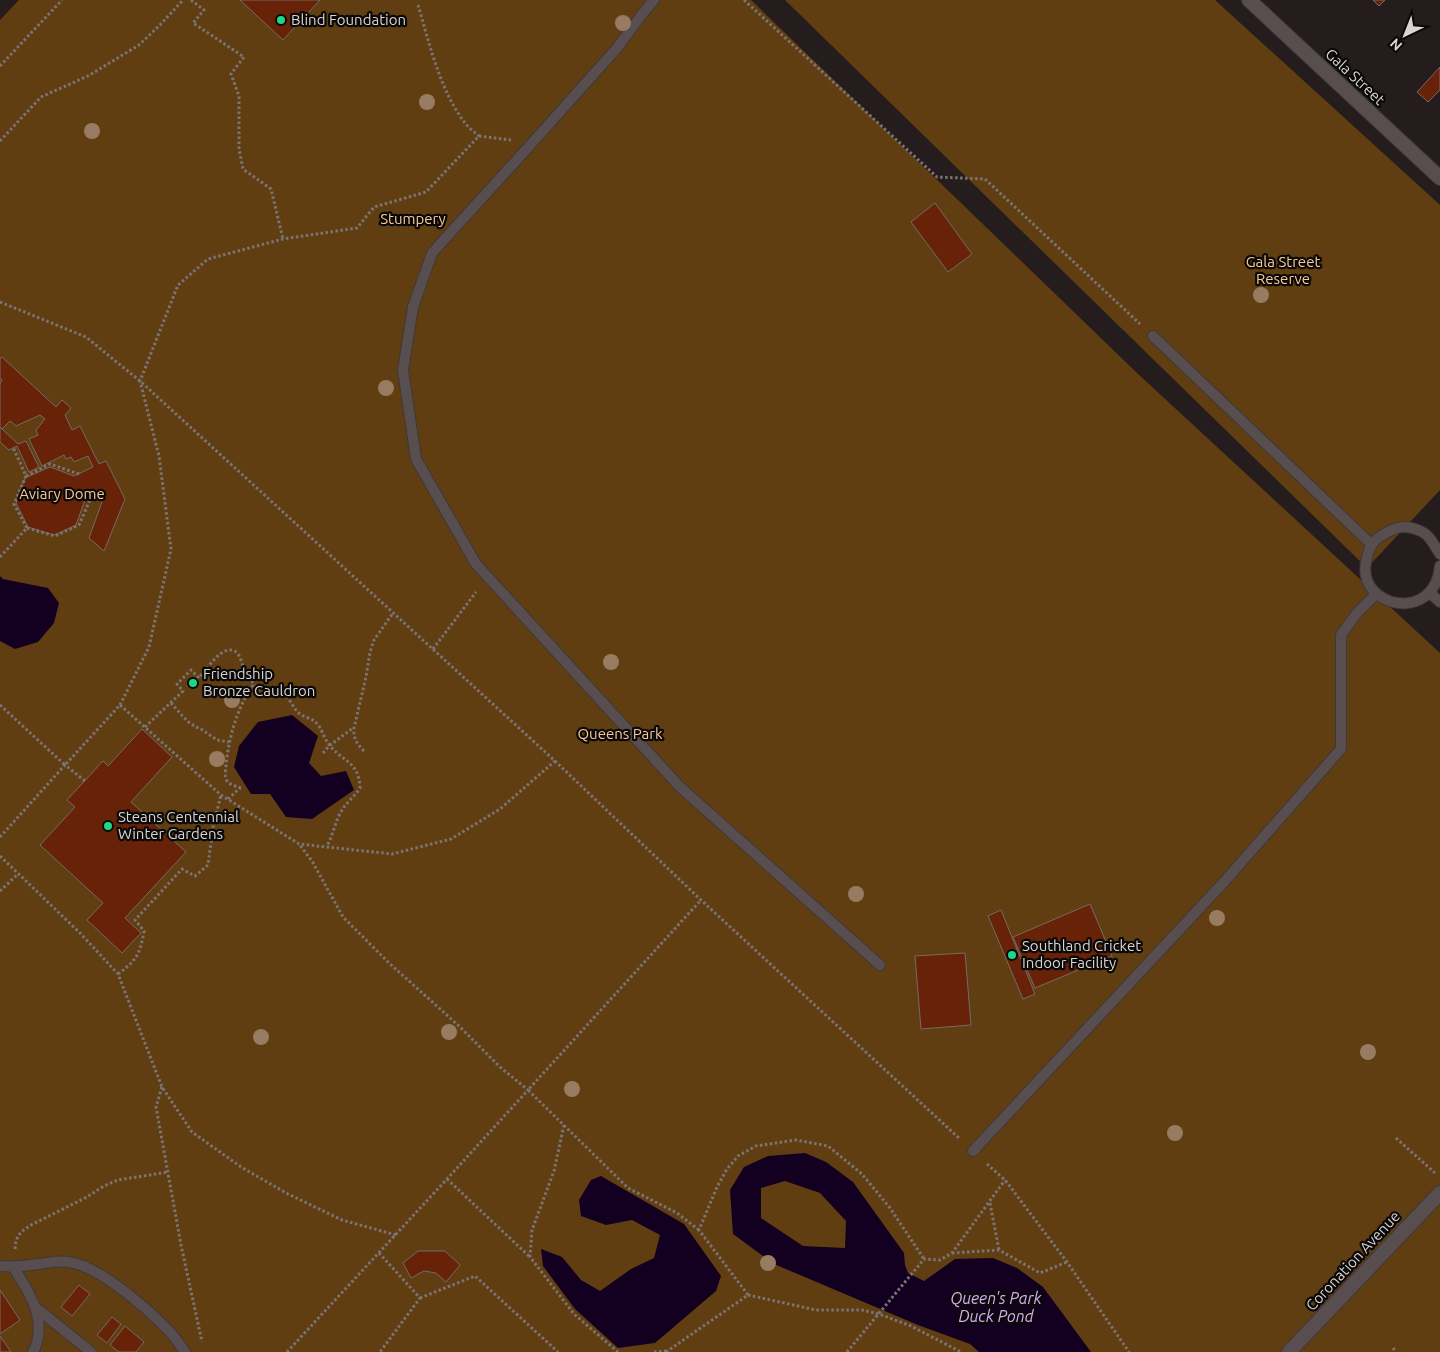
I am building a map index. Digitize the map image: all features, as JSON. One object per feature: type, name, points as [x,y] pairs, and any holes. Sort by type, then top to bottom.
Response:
[{"type":"main road","name":"Gala Street","points":[[1249,0],[1440,178]]},
{"type":"main road","name":"Coronation Avenue","points":[[1289,1352],[1440,1193]]},
{"type":"lane","points":[[654,0],[617,48],[534,142],[432,252],[413,306],[403,370],[416,459],[476,564],[680,786],[880,965]]},
{"type":"lane","points":[[1153,336],[1372,544]]},
{"type":"lane","points":[[1440,554],[1425,533],[1404,527],[1384,533],[1372,544],[1365,563],[1367,580],[1376,594],[1392,603],[1414,603],[1430,593],[1439,574],[1440,566]]},
{"type":"lane","points":[[1430,593],[1440,602]]},
{"type":"lane","points":[[972,1151],[1218,889],[1341,749],[1341,635],[1357,613],[1376,594]]},
{"type":"lane","points":[[0,1266],[13,1267],[67,1261],[83,1265],[98,1273],[148,1312],[170,1332],[185,1352]]},
{"type":"lane","points":[[13,1267],[24,1283],[35,1307],[39,1324],[37,1342],[33,1352]]},
{"type":"lane","points":[[35,1307],[91,1352]]},
{"type":"path","points":[[0,66],[62,0]]},
{"type":"path","points":[[0,141],[41,97],[88,76],[139,45],[183,0]]},
{"type":"path","points":[[191,0],[204,10],[192,23],[244,57],[231,74],[239,96],[240,155],[243,168],[271,188],[283,239]]},
{"type":"path","points":[[744,0],[936,177],[986,179],[1153,336]]},
{"type":"path","points":[[418,4],[444,85],[456,110],[466,124],[479,136],[534,142]]},
{"type":"path","points":[[0,837],[120,705],[149,647],[171,549],[159,456],[140,381],[178,285],[208,259],[283,239],[357,228],[374,207],[426,192],[479,136]]},
{"type":"path","points":[[0,302],[86,337],[140,381],[555,761],[701,900],[1005,1180],[1067,1262],[1129,1352]]},
{"type":"path","points":[[13,447],[26,476]]},
{"type":"path","points":[[80,474],[50,464],[26,476],[14,504],[28,528],[55,536],[79,525],[90,500]]},
{"type":"path","points":[[0,557],[28,528]]},
{"type":"path","points":[[433,650],[488,577]]},
{"type":"path","points":[[364,751],[356,742],[354,728],[374,640],[393,613]]},
{"type":"path","points":[[145,727],[184,691],[177,684],[191,670],[198,678],[219,654],[228,650],[235,651],[242,659],[243,666],[254,684],[266,691],[276,691],[284,694],[301,715],[315,721],[330,746],[352,765],[357,774],[360,788],[342,809],[332,838],[326,847]]},
{"type":"path","points":[[228,800],[241,788],[228,783],[226,778],[229,742],[237,715],[254,684]]},
{"type":"path","points":[[171,703],[187,721],[217,740],[229,742]]},
{"type":"path","points":[[0,705],[85,781]]},
{"type":"path","points":[[120,705],[221,795],[299,844],[312,861],[343,917],[389,962],[460,1026],[500,1067],[564,1124],[628,1188],[677,1214],[699,1230],[748,1295],[816,1310],[862,1310],[879,1314],[910,1326],[961,1352]]},
{"type":"path","points":[[324,753],[330,746],[354,728]]},
{"type":"path","points":[[299,844],[392,854],[451,840],[500,809],[555,761]]},
{"type":"path","points":[[118,974],[132,963],[141,949],[144,931],[135,920],[182,869],[195,876],[208,865],[213,827],[221,795]]},
{"type":"path","points":[[0,856],[81,934],[118,974],[162,1086],[192,1132],[241,1167],[288,1194],[342,1220],[396,1235]]},
{"type":"path","points":[[0,891],[18,874]]},
{"type":"path","points":[[287,1352],[380,1253],[701,900]]},
{"type":"path","points":[[162,1086],[156,1107],[181,1245],[202,1342]]},
{"type":"path","points":[[530,1257],[532,1230],[554,1170],[564,1124]]},
{"type":"path","points":[[1396,1138],[1440,1178]]},
{"type":"path","points":[[699,1230],[717,1187],[728,1168],[738,1156],[756,1146],[796,1140],[828,1146],[862,1174],[890,1208],[924,1259]]},
{"type":"path","points":[[13,1267],[16,1240],[21,1232],[31,1225],[118,1180],[168,1172]]},
{"type":"path","points":[[447,1179],[530,1257],[574,1314],[618,1352]]},
{"type":"path","points":[[924,1259],[940,1260],[952,1253],[1005,1180]]},
{"type":"path","points":[[990,1202],[1000,1250]]},
{"type":"path","points":[[952,1253],[1000,1250],[1040,1273],[1067,1262]]},
{"type":"path","points":[[380,1253],[420,1298]]},
{"type":"path","points":[[847,1352],[924,1259]]},
{"type":"path","points":[[380,1352],[420,1298],[475,1276],[558,1352]]},
{"type":"path","points":[[654,1352],[666,1352],[748,1295]]},
{"type":"path","points":[[1393,1348],[1396,1352]]},
{"type":"green space","name":"Queens Park","points":[[19,0],[751,0],[1137,373],[1440,653],[1440,1352],[0,1352],[0,20]]},
{"type":"green space","name":"Gala Street Reserve","points":[[785,0],[1215,0],[1440,205],[1440,490],[1367,568]]},
{"type":"water","points":[[0,576],[3,579],[48,588],[59,603],[54,623],[38,642],[15,649],[0,641]]},
{"type":"water","points":[[292,715],[318,736],[309,763],[321,776],[346,771],[354,790],[312,819],[286,817],[270,794],[251,794],[234,767],[239,746],[258,722]]},
{"type":"water","name":"Queen's Park Duck Pond","points":[[805,1153],[826,1162],[853,1182],[904,1253],[908,1273],[924,1281],[955,1259],[993,1258],[1017,1268],[1043,1287],[1091,1352],[979,1352],[970,1344],[918,1325],[774,1264],[733,1234],[730,1190],[744,1167],[768,1156]],"holes":[[[785,1181],[820,1193],[846,1221],[845,1248],[803,1246],[761,1218],[761,1188]]]},
{"type":"water","points":[[601,1176],[684,1224],[721,1276],[716,1291],[655,1343],[618,1348],[575,1309],[543,1266],[541,1249],[562,1257],[581,1280],[600,1291],[631,1269],[654,1258],[660,1235],[632,1220],[606,1225],[581,1216],[579,1200],[591,1180]]},
{"type":"building","name":"Blind Foundation","points":[[240,0],[320,0],[283,40]]},
{"type":"building","points":[[1373,0],[1385,0],[1379,6]]},
{"type":"building","points":[[1440,67],[1440,90],[1428,102],[1417,92]]},
{"type":"building","points":[[935,203],[972,254],[948,272],[911,222]]},
{"type":"building","points":[[2,357],[56,407],[62,400],[71,408],[65,415],[72,430],[80,426],[99,464],[106,461],[125,499],[104,551],[89,538],[103,499],[85,500],[76,525],[54,535],[28,527],[16,503],[25,478],[50,467],[74,476],[93,467],[88,456],[74,462],[71,457],[66,459],[64,455],[42,466],[29,439],[38,435],[36,430],[45,419],[40,415],[16,426],[10,421],[2,429],[0,427],[0,384],[2,380],[0,378],[0,359]]},
{"type":"building","points":[[0,427],[18,444],[26,441],[39,467],[29,472],[17,446],[9,450],[0,442]]},
{"type":"building","name":"Steans Centennial Winter Gardens","points":[[142,729],[172,757],[131,802],[186,852],[125,918],[141,933],[122,953],[87,920],[103,903],[40,845],[75,807],[67,800],[103,761],[108,766]]},
{"type":"building","points":[[1090,904],[1112,956],[1035,988],[1013,937]]},
{"type":"building","name":"Southland Cricket Indoor Facility","points":[[1001,910],[1035,994],[1023,999],[988,916]]},
{"type":"building","points":[[965,953],[971,1025],[921,1029],[915,956]]},
{"type":"building","points":[[418,1251],[445,1251],[460,1265],[446,1282],[436,1273],[424,1271],[411,1278],[403,1263]]},
{"type":"building","points":[[79,1285],[90,1294],[72,1316],[61,1307]]},
{"type":"building","points":[[0,1290],[20,1320],[0,1334]]},
{"type":"building","points":[[112,1317],[121,1324],[107,1343],[97,1335]]},
{"type":"building","points":[[125,1326],[144,1342],[136,1352],[119,1352],[110,1345]]},
{"type":"building","points":[[0,1336],[11,1352],[0,1352]]},
{"type":"place","name":"Blind Foundation","points":[[281,20]]},
{"type":"place","name":"Friendship Bronze Cauldron","points":[[193,683]]},
{"type":"place","name":"Steans Centennial Winter Gardens","points":[[108,826]]},
{"type":"place","name":"Southland Cricket Indoor Facility","points":[[1012,955]]},
{"type":"park label","name":"Stumpery","points":[[413,219]]},
{"type":"park label","name":"Aviary Dome","points":[[62,494]]}]
